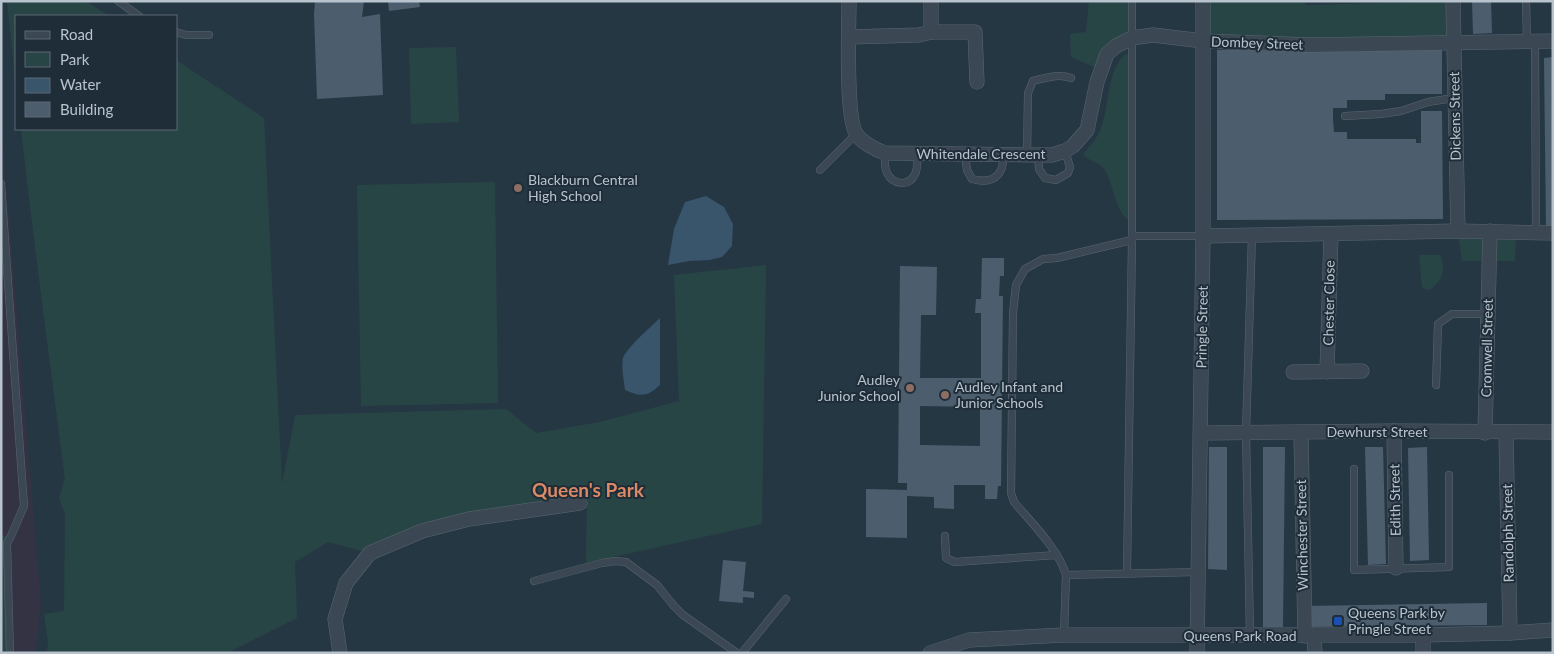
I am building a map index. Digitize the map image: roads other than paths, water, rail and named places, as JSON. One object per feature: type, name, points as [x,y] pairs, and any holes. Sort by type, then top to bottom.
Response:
[{"type":"street","points":[[849,1],[850,114],[856,134],[885,153]]},
{"type":"street","points":[[931,1],[931,32]]},
{"type":"street","name":"Pringle Street","points":[[1197,653],[1203,236],[1203,1]]},
{"type":"street","name":"Dickens Street","points":[[1453,1],[1458,232]]},
{"type":"street","points":[[849,37],[919,35],[931,32],[975,32],[977,82]]},
{"type":"street","name":"Whitendale Crescent","points":[[885,153],[1052,155],[1065,151],[1074,146],[1087,130],[1097,82],[1107,54],[1116,46],[1132,38],[1153,36],[1203,41]]},
{"type":"street","points":[[1531,41],[1553,40]]},
{"type":"street","name":"Dombey Street","points":[[1203,41],[1310,45],[1531,41]]},
{"type":"street","points":[[1203,236],[1497,231],[1553,232]]},
{"type":"street","name":"Cromwell Street","points":[[1485,433],[1489,262],[1497,231]]},
{"type":"street","name":"Chester Close","points":[[1327,372],[1331,234]]},
{"type":"street","points":[[1293,372],[1362,370]]},
{"type":"street","name":"Edith Street","points":[[1394,431],[1396,568]]},
{"type":"street","name":"Randolph Street","points":[[1506,432],[1510,633]]},
{"type":"street","name":"Dewhurst Street","points":[[1201,433],[1553,432]]},
{"type":"street","name":"Winchester Street","points":[[1301,433],[1310,636],[1314,653]]},
{"type":"street","points":[[340,653],[335,619],[346,583],[370,553],[422,531],[469,519],[580,503]]},
{"type":"street","name":"Queens Park Road","points":[[930,653],[969,640],[1064,635],[1423,635],[1553,630]]},
{"type":"street","points":[[1423,635],[1423,653]]},
{"type":"lane","points":[[118,1],[138,15]]},
{"type":"lane","points":[[1127,574],[1132,238],[1132,1]]},
{"type":"lane","points":[[1526,1],[1531,41],[1536,232]]},
{"type":"lane","points":[[178,33],[186,35],[209,35]]},
{"type":"lane","points":[[1065,151],[1070,167],[1068,173],[1056,180],[1045,178],[1033,155],[1028,93],[1033,81],[1052,76],[1071,78]]},
{"type":"lane","points":[[1345,116],[1401,111],[1428,102],[1454,98]]},
{"type":"lane","points":[[820,170],[856,134]]},
{"type":"lane","points":[[885,153],[885,166],[888,174],[894,181],[902,184],[910,181],[916,173],[918,154]]},
{"type":"lane","points":[[965,154],[967,170],[972,178],[982,181],[992,179],[1001,171],[1004,154]]},
{"type":"lane","points":[[1,184],[24,506],[7,543],[10,653]]},
{"type":"lane","points":[[1250,636],[1246,433],[1252,235]]},
{"type":"lane","points":[[1064,635],[1066,575],[1064,566],[1058,555],[1014,502],[1011,493],[1013,313],[1016,285],[1025,269],[1042,259],[1056,258],[1132,238],[1203,236]]},
{"type":"lane","points":[[1436,386],[1438,324],[1452,314],[1488,314]]},
{"type":"lane","points":[[1354,469],[1354,570],[1449,567],[1449,475]]},
{"type":"lane","points":[[945,536],[946,558],[955,562],[1058,555]]},
{"type":"lane","points":[[534,581],[602,563],[621,560],[657,586],[684,615],[737,653]]},
{"type":"lane","points":[[1066,575],[1197,572]]},
{"type":"lane","points":[[742,653],[786,599]]},
{"type":"water","points":[[706,196],[724,207],[733,224],[732,246],[722,257],[668,265],[674,229],[685,202]]},
{"type":"water","points":[[660,318],[660,385],[644,395],[625,390],[622,370],[625,353]]},
{"type":"place","name":"Blackburn Central High School","points":[[518,188]]},
{"type":"place","name":"Audley Junior School","points":[[910,388]]},
{"type":"place","name":"Audley Infant and Junior Schools","points":[[945,395]]},
{"type":"place","name":"Queens Park by Pringle Street","points":[[1338,621]]},
{"type":"district","name":"Queen's Park","points":[[588,490]]}]
